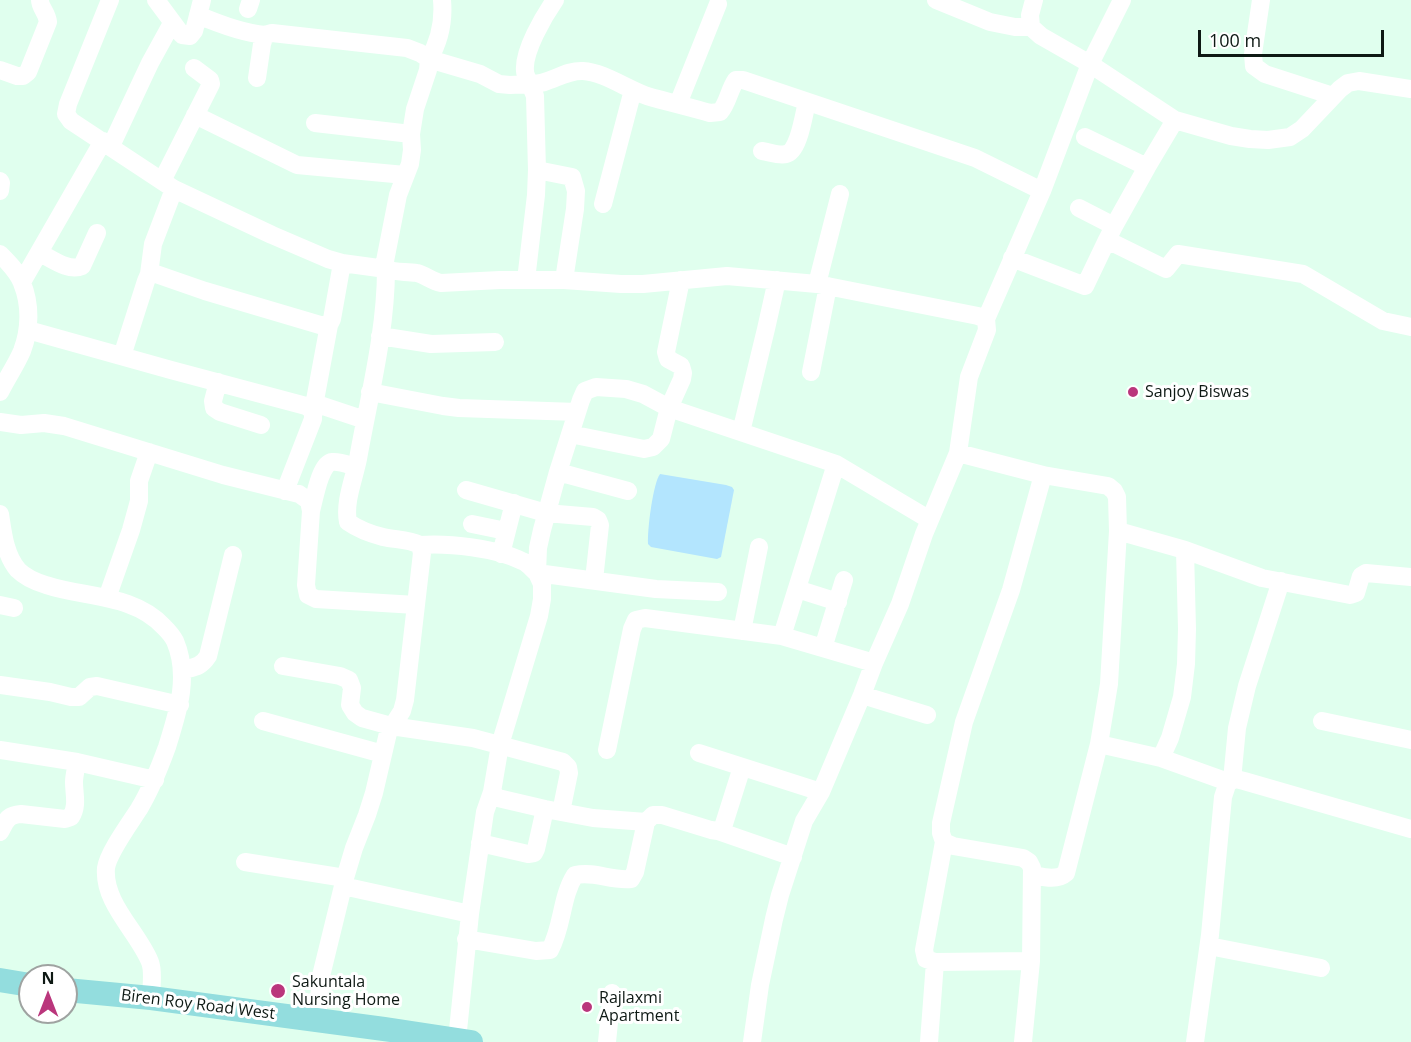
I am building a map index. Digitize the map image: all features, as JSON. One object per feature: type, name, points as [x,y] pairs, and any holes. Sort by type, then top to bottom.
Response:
[{"type":"main road","points":[[0,980],[18,983]]},
{"type":"main road","name":"Biren Roy Road West","points":[[78,991],[151,998],[464,1041]]},
{"type":"street","points":[[0,70],[17,76],[23,76],[28,72],[48,22],[40,0]]},
{"type":"street","points":[[110,0],[68,104],[66,114],[71,121],[168,185],[272,235],[342,263],[394,272],[416,273],[441,283],[564,280],[643,284],[727,276],[777,280],[822,285],[986,319]]},
{"type":"street","points":[[156,0],[182,34],[190,36],[194,31],[200,8],[230,27],[255,34],[272,33],[407,48],[429,58],[480,74],[499,84],[510,86],[538,85],[571,72],[585,71],[598,74],[633,90],[710,113],[720,112],[725,107],[732,85],[736,80],[743,80],[975,158],[1042,191]]},
{"type":"street","points":[[442,0],[438,44],[429,58],[429,70],[415,109],[410,164],[398,195],[385,261],[380,336],[346,513],[348,522],[356,528],[384,537],[412,540],[420,545],[439,543],[492,551],[524,561],[537,573],[542,584],[539,615],[501,745],[492,792],[485,812],[466,939],[464,1041]]},
{"type":"street","points":[[936,0],[990,22],[1015,27],[1031,27],[1041,36],[1090,64],[1175,120],[1241,138],[1268,140],[1290,137],[1302,129],[1348,83],[1359,81],[1411,88]]},
{"type":"street","points":[[1031,27],[1030,15],[1034,0]]},
{"type":"street","points":[[752,1042],[762,974],[780,895],[804,821],[821,792],[862,695],[958,453],[969,377],[987,330],[986,319],[1042,191],[1090,64],[1122,0]]},
{"type":"street","points":[[1261,0],[1252,54],[1254,66],[1265,74],[1333,96]]},
{"type":"street","points":[[525,280],[537,170],[535,96],[525,72],[526,57],[547,2]]},
{"type":"street","points":[[678,104],[718,4]]},
{"type":"street","points":[[22,282],[107,144],[172,23]]},
{"type":"street","points":[[257,78],[265,35]]},
{"type":"street","points":[[122,356],[149,274],[153,244],[168,185],[195,115],[211,82],[194,68]]},
{"type":"street","points":[[603,204],[633,90]]},
{"type":"street","points":[[762,151],[785,155],[792,152],[797,144],[807,102]]},
{"type":"street","points":[[195,115],[297,165],[405,175]]},
{"type":"street","points":[[1012,258],[1085,286],[1110,233],[1175,120]]},
{"type":"street","points":[[315,123],[411,134]]},
{"type":"street","points":[[1085,138],[1147,167]]},
{"type":"street","points":[[537,170],[572,177],[576,191],[564,280]]},
{"type":"street","points":[[0,181],[2,183],[0,191]]},
{"type":"street","points":[[811,372],[822,285],[840,194]]},
{"type":"street","points":[[1079,208],[1110,233],[1166,269],[1178,254],[1303,274],[1383,321],[1411,327]]},
{"type":"street","points":[[40,253],[77,268],[82,266],[97,233]]},
{"type":"street","points":[[0,254],[22,282],[29,316],[28,330],[22,350],[6,368],[0,392]]},
{"type":"street","points":[[285,491],[313,419],[342,263]]},
{"type":"street","points":[[149,274],[156,274],[320,325],[329,325]]},
{"type":"street","points":[[570,434],[644,449],[653,447],[661,439],[669,408],[683,373],[681,366],[668,359],[666,352],[681,280]]},
{"type":"street","points":[[741,432],[777,280]]},
{"type":"street","points":[[28,330],[364,420]]},
{"type":"street","points":[[380,336],[431,344],[495,342]]},
{"type":"street","points":[[218,382],[213,401],[214,408],[261,425]]},
{"type":"street","points":[[537,573],[538,548],[546,513],[570,434],[585,391],[596,387],[626,389],[643,394],[669,408],[836,464],[930,520]]},
{"type":"street","points":[[370,392],[459,408],[577,412]]},
{"type":"street","points":[[0,422],[21,425],[52,423],[299,494],[309,501],[311,511]]},
{"type":"street","points":[[107,598],[131,530],[139,501],[139,481],[149,452]]},
{"type":"street","points":[[958,453],[1043,474],[1108,486],[1114,490],[1117,497],[1118,531],[1109,684],[1099,744],[1066,873],[1056,878],[1033,875]]},
{"type":"street","points":[[356,467],[332,462],[326,464],[322,470],[311,511],[306,585],[308,595],[316,599],[416,605]]},
{"type":"street","points":[[782,636],[836,464]]},
{"type":"street","points":[[558,472],[628,490]]},
{"type":"street","points":[[1031,961],[935,962],[926,959],[924,950],[944,842],[941,823],[964,722],[1011,590],[1043,474]]},
{"type":"street","points":[[466,490],[546,513],[597,520],[600,525],[594,580]]},
{"type":"street","points":[[501,554],[514,504]]},
{"type":"street","points":[[0,514],[2,539],[18,570],[34,581],[60,590],[107,598],[137,608],[158,620],[174,638],[181,658],[183,670],[180,705],[155,780],[112,852],[106,867],[108,887],[151,966],[151,998]]},
{"type":"street","points":[[472,524],[506,531]]},
{"type":"street","points":[[1118,531],[1185,550],[1262,578],[1350,595],[1356,593],[1361,576],[1366,573],[1411,577]]},
{"type":"street","points":[[317,1020],[321,976],[344,882],[370,804],[388,733],[402,711],[405,700],[422,553],[420,545]]},
{"type":"street","points":[[742,631],[759,548]]},
{"type":"street","points":[[1161,758],[1170,738],[1184,686],[1187,629],[1185,550]]},
{"type":"street","points":[[183,670],[203,664],[208,656],[233,555]]},
{"type":"street","points":[[537,573],[656,589],[718,592]]},
{"type":"street","points":[[823,648],[844,580]]},
{"type":"street","points":[[1195,1042],[1209,946],[1222,797],[1230,781],[1247,686],[1281,581]]},
{"type":"street","points":[[648,618],[656,589]]},
{"type":"street","points":[[797,589],[838,602]]},
{"type":"street","points":[[607,750],[632,629],[636,620],[648,618],[782,636],[874,663]]},
{"type":"street","points":[[283,666],[340,676],[349,680],[352,688],[350,705],[362,718],[391,726],[458,735],[501,745],[563,762],[568,766],[569,773],[534,854],[480,843]]},
{"type":"street","points":[[0,685],[50,692],[71,698],[79,697],[90,687],[97,686],[180,705]]},
{"type":"street","points":[[862,695],[927,715]]},
{"type":"street","points":[[263,721],[383,754]]},
{"type":"street","points":[[1322,721],[1411,740]]},
{"type":"street","points":[[1099,744],[1161,758],[1230,781],[1244,781],[1411,829]]},
{"type":"street","points":[[0,750],[77,762],[155,780]]},
{"type":"street","points":[[699,753],[821,792]]},
{"type":"street","points":[[0,832],[8,818],[14,814],[65,819],[71,817],[74,813],[74,779],[77,762]]},
{"type":"street","points":[[718,831],[723,827],[742,766]]},
{"type":"street","points":[[492,792],[498,798],[594,818],[646,822]]},
{"type":"street","points":[[466,939],[536,951],[550,950],[556,939],[569,885],[575,875],[586,873],[621,880],[631,879],[635,872],[646,822],[652,815],[662,815],[718,831],[793,857]]},
{"type":"street","points":[[944,842],[954,846],[1023,858],[1032,868],[1031,961],[1023,1042]]},
{"type":"street","points":[[245,862],[344,882],[470,914]]},
{"type":"street","points":[[1209,946],[1321,968]]},
{"type":"street","points":[[929,1042],[935,962]]},
{"type":"street","points":[[607,1042],[612,993]]},
{"type":"water","points":[[660,474],[732,487],[734,490],[721,557],[717,559],[651,547],[648,544],[651,508]]},
{"type":"place","name":"Sanjoy Biswas","points":[[1133,392]]},
{"type":"place","name":"Sakuntala Nursing Home","points":[[278,991]]},
{"type":"place","name":"Rajlaxmi Apartment","points":[[587,1007]]}]
